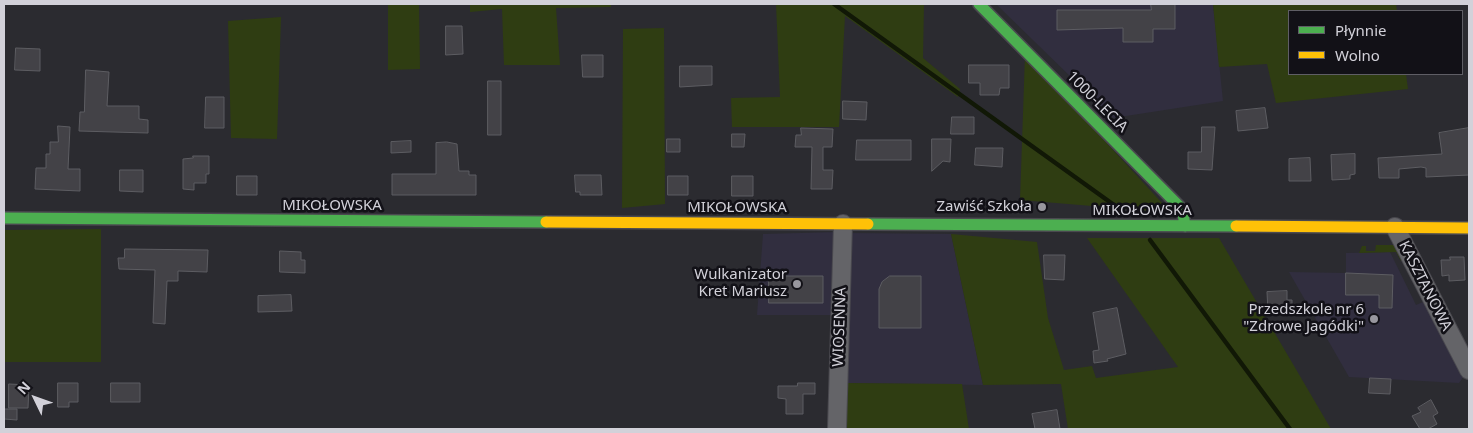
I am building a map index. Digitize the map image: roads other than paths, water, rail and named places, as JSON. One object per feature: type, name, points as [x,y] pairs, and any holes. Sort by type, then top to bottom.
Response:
[{"type":"main road","name":"1000-LECIA","points":[[979,4],[1178,206],[1183,213],[1185,226]]},
{"type":"main road","name":"MIKOŁOWSKA","points":[[4,218],[1469,228]]},
{"type":"street","name":"WIOSENNA","points":[[837,429],[843,224]]},
{"type":"street","name":"KASZTANOWA","points":[[1395,227],[1469,370]]},
{"type":"waterway","points":[[834,4],[1121,210]]},
{"type":"waterway","points":[[1150,240],[1290,429]]},
{"type":"place","name":"Zawiść Szkoła","points":[[1042,207]]},
{"type":"place","name":"Wulkanizator Kret Mariusz","points":[[797,284]]},
{"type":"place","name":"Przedszkole nr 6 \"Zdrowe Jagódki\"","points":[[1374,319]]}]
